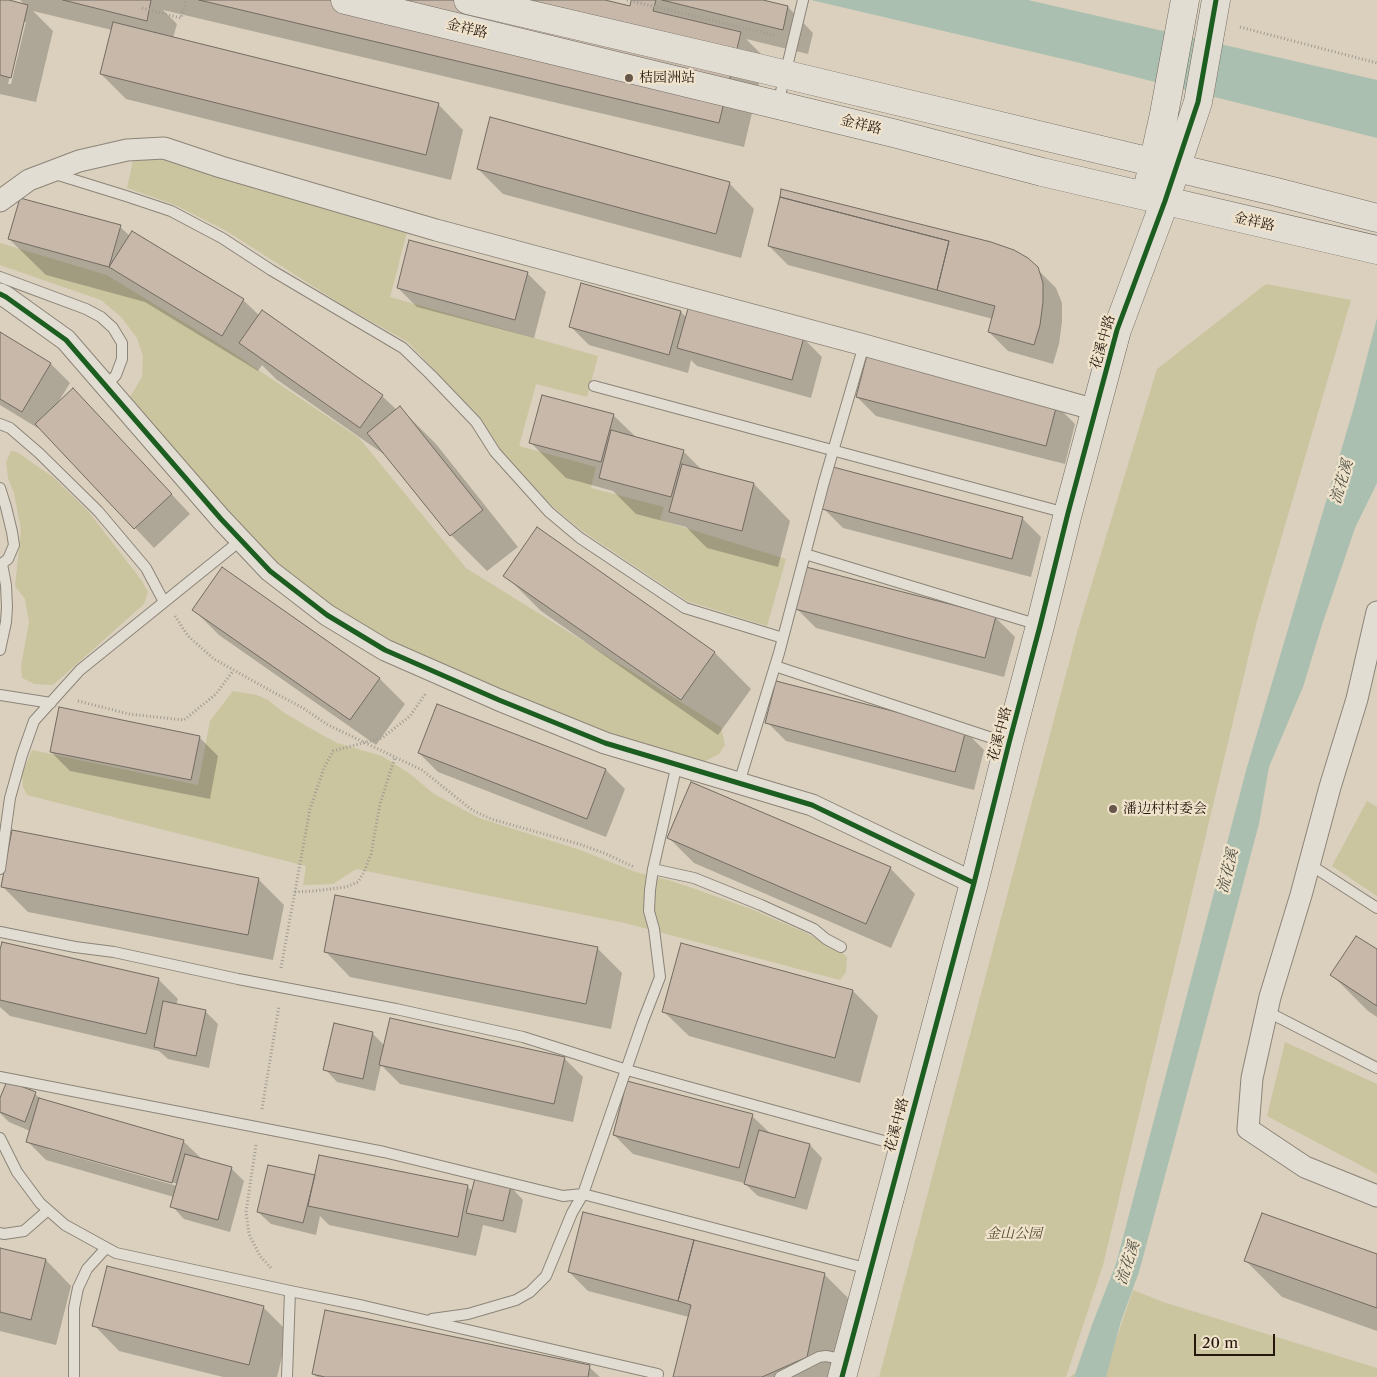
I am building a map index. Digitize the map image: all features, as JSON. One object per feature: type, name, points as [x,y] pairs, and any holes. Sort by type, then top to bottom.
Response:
[{"type":"main road","name":"金祥路","points":[[345,0],[778,105],[1042,172],[1370,249]]},
{"type":"main road","name":"金祥路","points":[[468,0],[785,74],[1373,217]]},
{"type":"main road","points":[[1165,166],[1164,114],[1184,7]]},
{"type":"main road","points":[[1165,166],[1198,102],[1214,10]]},
{"type":"main road","name":"花溪中路","points":[[844,1368],[974,883],[1116,330],[1165,166]]},
{"type":"street","points":[[0,201],[29,180],[79,161],[127,150],[164,148],[221,167],[436,230],[864,345],[1096,410]]},
{"type":"street","points":[[0,294],[66,340],[221,519],[270,571],[327,615],[385,650],[499,700],[605,742],[812,805],[974,883]]},
{"type":"street","points":[[1376,619],[1357,699],[1266,1011],[1252,1078],[1248,1129],[1305,1167],[1377,1196]]},
{"type":"lane","points":[[778,105],[802,5]]},
{"type":"lane","points":[[49,172],[171,211],[222,238],[271,270],[404,348],[476,422],[495,452],[549,512],[580,538],[685,608],[783,638]]},
{"type":"lane","points":[[0,277],[86,309],[101,317],[113,328],[122,343],[122,359],[116,375],[106,386]]},
{"type":"lane","points":[[738,783],[775,666],[864,345]]},
{"type":"lane","points":[[594,386],[1068,513]]},
{"type":"lane","points":[[0,424],[10,428],[39,453],[98,512],[146,568],[164,602]]},
{"type":"lane","points":[[0,488],[14,545],[8,559],[1,564],[6,585],[7,606],[6,622],[0,650]]},
{"type":"lane","points":[[0,869],[4,819],[34,721],[80,670],[241,540]]},
{"type":"lane","points":[[806,554],[1040,626]]},
{"type":"lane","points":[[775,666],[1009,743]]},
{"type":"lane","points":[[0,695],[51,703]]},
{"type":"lane","points":[[426,1320],[468,1314],[516,1300],[530,1292],[546,1276],[572,1213],[583,1194],[660,977],[654,928],[649,910],[653,869],[677,764]]},
{"type":"lane","points":[[1309,864],[1377,908]]},
{"type":"lane","points":[[653,869],[694,878],[762,905],[814,929],[826,939],[841,947]]},
{"type":"lane","points":[[0,932],[75,947],[114,952],[238,979],[396,1009],[523,1037],[627,1070],[903,1146]]},
{"type":"lane","points":[[1266,1011],[1377,1068]]},
{"type":"lane","points":[[0,1077],[384,1152],[563,1196],[583,1194],[870,1270]]},
{"type":"lane","points":[[0,1138],[18,1172],[40,1203],[65,1225],[116,1253],[364,1306],[658,1374]]},
{"type":"lane","points":[[0,1233],[24,1232],[48,1210]]},
{"type":"lane","points":[[74,1377],[74,1308],[78,1288],[87,1269],[106,1248]]},
{"type":"lane","points":[[287,1291],[287,1377]]},
{"type":"lane","points":[[780,1377],[819,1357],[826,1356],[844,1368]]},
{"type":"path","points":[[142,8],[181,18],[186,0]]},
{"type":"path","points":[[627,0],[793,40]]},
{"type":"path","points":[[1214,10],[1377,63]]},
{"type":"path","points":[[164,602],[188,636],[214,659],[303,708],[328,725],[422,770],[472,810],[491,819],[579,844],[638,869],[653,869]]},
{"type":"path","points":[[58,694],[93,706],[129,714],[184,720],[216,694],[234,670]]},
{"type":"path","points":[[287,1291],[276,1273],[260,1256],[249,1234],[246,1212],[282,987],[281,968],[310,808],[324,768],[333,751],[382,738],[410,716],[440,674]]},
{"type":"path","points":[[295,892],[314,892],[346,887],[358,882],[371,854],[380,804],[395,757]]},
{"type":"green space","points":[[162,155],[408,228],[390,297],[598,356],[587,397],[536,384],[519,446],[596,467],[591,488],[664,507],[660,520],[786,559],[767,626],[687,601],[581,530],[551,505],[501,450],[481,419],[408,342],[344,306],[225,230],[173,204],[127,188],[134,156]]},
{"type":"green space","points":[[0,243],[107,275],[229,350],[359,438],[466,568],[721,727],[725,745],[719,754],[705,761],[682,759],[606,735],[387,643],[274,566],[129,399],[142,377],[143,356],[137,338],[121,317],[101,300],[0,265]]},
{"type":"green space","name":"金山公园","points":[[1266,284],[1351,300],[1257,621],[1103,1265],[1066,1377],[879,1377],[1078,629],[1157,369]]},
{"type":"green space","points":[[11,451],[17,452],[53,477],[88,511],[142,581],[148,592],[144,604],[53,685],[35,684],[22,678],[21,666],[29,622],[25,599],[15,586],[21,530],[14,493],[8,478],[6,462]]},
{"type":"green space","points":[[233,691],[257,695],[268,700],[283,712],[337,743],[382,756],[410,774],[434,794],[479,818],[580,850],[636,872],[698,890],[751,909],[804,932],[847,957],[846,972],[840,980],[625,923],[356,869],[333,884],[303,885],[306,866],[27,795],[23,787],[22,774],[32,750],[198,785],[210,721]]},
{"type":"green space","points":[[1367,801],[1377,807],[1377,896],[1332,866]]},
{"type":"green space","points":[[1285,1042],[1377,1084],[1377,1174],[1267,1116]]},
{"type":"green space","points":[[1133,1290],[1163,1302],[1377,1368],[1377,1377],[1070,1377],[1116,1340]]},
{"type":"water","points":[[811,0],[1028,0],[1377,80],[1377,138],[1076,62]]},
{"type":"water","name":"流花溪","points":[[1377,318],[1377,483],[1355,528],[1303,687],[1269,767],[1259,824],[1173,1146],[1139,1272],[1121,1321],[1106,1377],[1074,1377],[1116,1264],[1247,767],[1354,407]]},
{"type":"building","points":[[0,0],[9,0],[28,5],[11,78],[0,75]]},
{"type":"building","points":[[63,0],[151,0],[147,21]]},
{"type":"building","name":"桔园洲站","points":[[199,0],[605,0],[630,6],[631,0],[656,0],[653,11],[741,32],[719,123]]},
{"type":"building","points":[[662,0],[763,0],[788,6],[783,30]]},
{"type":"building","points":[[113,22],[439,103],[426,155],[100,74]]},
{"type":"building","points":[[490,117],[730,182],[716,234],[477,169]]},
{"type":"building","points":[[781,189],[991,242],[1014,250],[1028,258],[1038,267],[1043,283],[1040,325],[1034,345],[988,332],[995,306],[937,290],[949,241],[780,197]]},
{"type":"building","points":[[780,197],[949,241],[937,290],[768,246]]},
{"type":"building","points":[[20,198],[121,225],[109,267],[8,239]]},
{"type":"building","points":[[132,231],[244,299],[222,336],[109,267]]},
{"type":"building","points":[[409,240],[528,272],[515,320],[397,288]]},
{"type":"building","points":[[581,283],[681,311],[669,355],[569,327]]},
{"type":"building","points":[[689,305],[804,337],[792,380],[677,348]]},
{"type":"building","points":[[262,310],[383,395],[360,428],[239,343]]},
{"type":"building","points":[[0,332],[51,363],[22,412],[0,399]]},
{"type":"building","points":[[867,355],[1057,404],[1046,446],[856,397]]},
{"type":"building","points":[[73,388],[172,494],[134,529],[35,424]]},
{"type":"building","points":[[542,395],[614,414],[601,462],[529,443]]},
{"type":"building","points":[[400,406],[483,510],[450,536],[367,433]]},
{"type":"building","points":[[611,430],[684,450],[671,497],[599,478]]},
{"type":"building","points":[[682,464],[754,483],[742,531],[669,512]]},
{"type":"building","points":[[833,467],[1023,517],[1012,559],[822,509]]},
{"type":"building","points":[[537,527],[715,652],[681,700],[503,576]]},
{"type":"building","points":[[222,567],[380,678],[350,720],[192,610]]},
{"type":"building","points":[[806,567],[996,616],[985,658],[795,609]]},
{"type":"building","points":[[776,681],[966,730],[955,772],[765,723]]},
{"type":"building","points":[[437,704],[606,769],[587,819],[418,753]]},
{"type":"building","points":[[59,707],[200,736],[191,780],[50,752]]},
{"type":"building","points":[[691,782],[891,867],[866,924],[667,838]]},
{"type":"building","points":[[12,830],[259,878],[248,935],[1,887]]},
{"type":"building","points":[[335,895],[598,947],[586,1004],[324,952]]},
{"type":"building","points":[[1356,936],[1377,949],[1377,1006],[1330,975]]},
{"type":"building","points":[[2,942],[159,978],[146,1034],[0,1000],[0,950]]},
{"type":"building","points":[[681,943],[853,990],[835,1058],[662,1012]]},
{"type":"building","points":[[163,1001],[206,1010],[196,1056],[154,1047]]},
{"type":"building","points":[[390,1018],[565,1057],[554,1104],[379,1065]]},
{"type":"building","points":[[334,1023],[373,1032],[363,1079],[323,1070]]},
{"type":"building","points":[[7,1081],[36,1092],[25,1122],[0,1112],[0,1098]]},
{"type":"building","points":[[627,1081],[753,1114],[739,1168],[613,1135]]},
{"type":"building","points":[[39,1098],[184,1140],[172,1183],[26,1142]]},
{"type":"building","points":[[759,1130],[810,1144],[795,1198],[744,1184]]},
{"type":"building","points":[[185,1154],[232,1167],[218,1220],[170,1207]]},
{"type":"building","points":[[319,1155],[468,1185],[458,1237],[308,1206]]},
{"type":"building","points":[[268,1165],[315,1175],[303,1223],[257,1212]]},
{"type":"building","points":[[475,1178],[511,1186],[503,1221],[466,1213]]},
{"type":"building","points":[[583,1212],[694,1240],[678,1301],[568,1272]]},
{"type":"building","points":[[1262,1213],[1377,1254],[1377,1308],[1244,1261]]},
{"type":"building","points":[[694,1240],[825,1273],[807,1357],[762,1377],[673,1377],[691,1305],[678,1301]]},
{"type":"building","points":[[0,1248],[46,1259],[31,1320],[0,1312]]},
{"type":"building","points":[[107,1266],[264,1306],[249,1365],[92,1326]]},
{"type":"building","points":[[325,1310],[590,1365],[588,1377],[325,1377],[312,1374]]},
{"type":"cycle path","points":[[842,1377],[974,883],[1068,513],[1117,330],[1165,201],[1198,102],[1216,0]]},
{"type":"cycle path","points":[[0,294],[66,340],[221,519],[270,571],[327,615],[385,650],[499,700],[605,743],[812,805],[974,883]]},
{"type":"place","name":"桔园洲站","points":[[629,78]]},
{"type":"place","name":"潘边村村委会","points":[[1113,809]]}]
